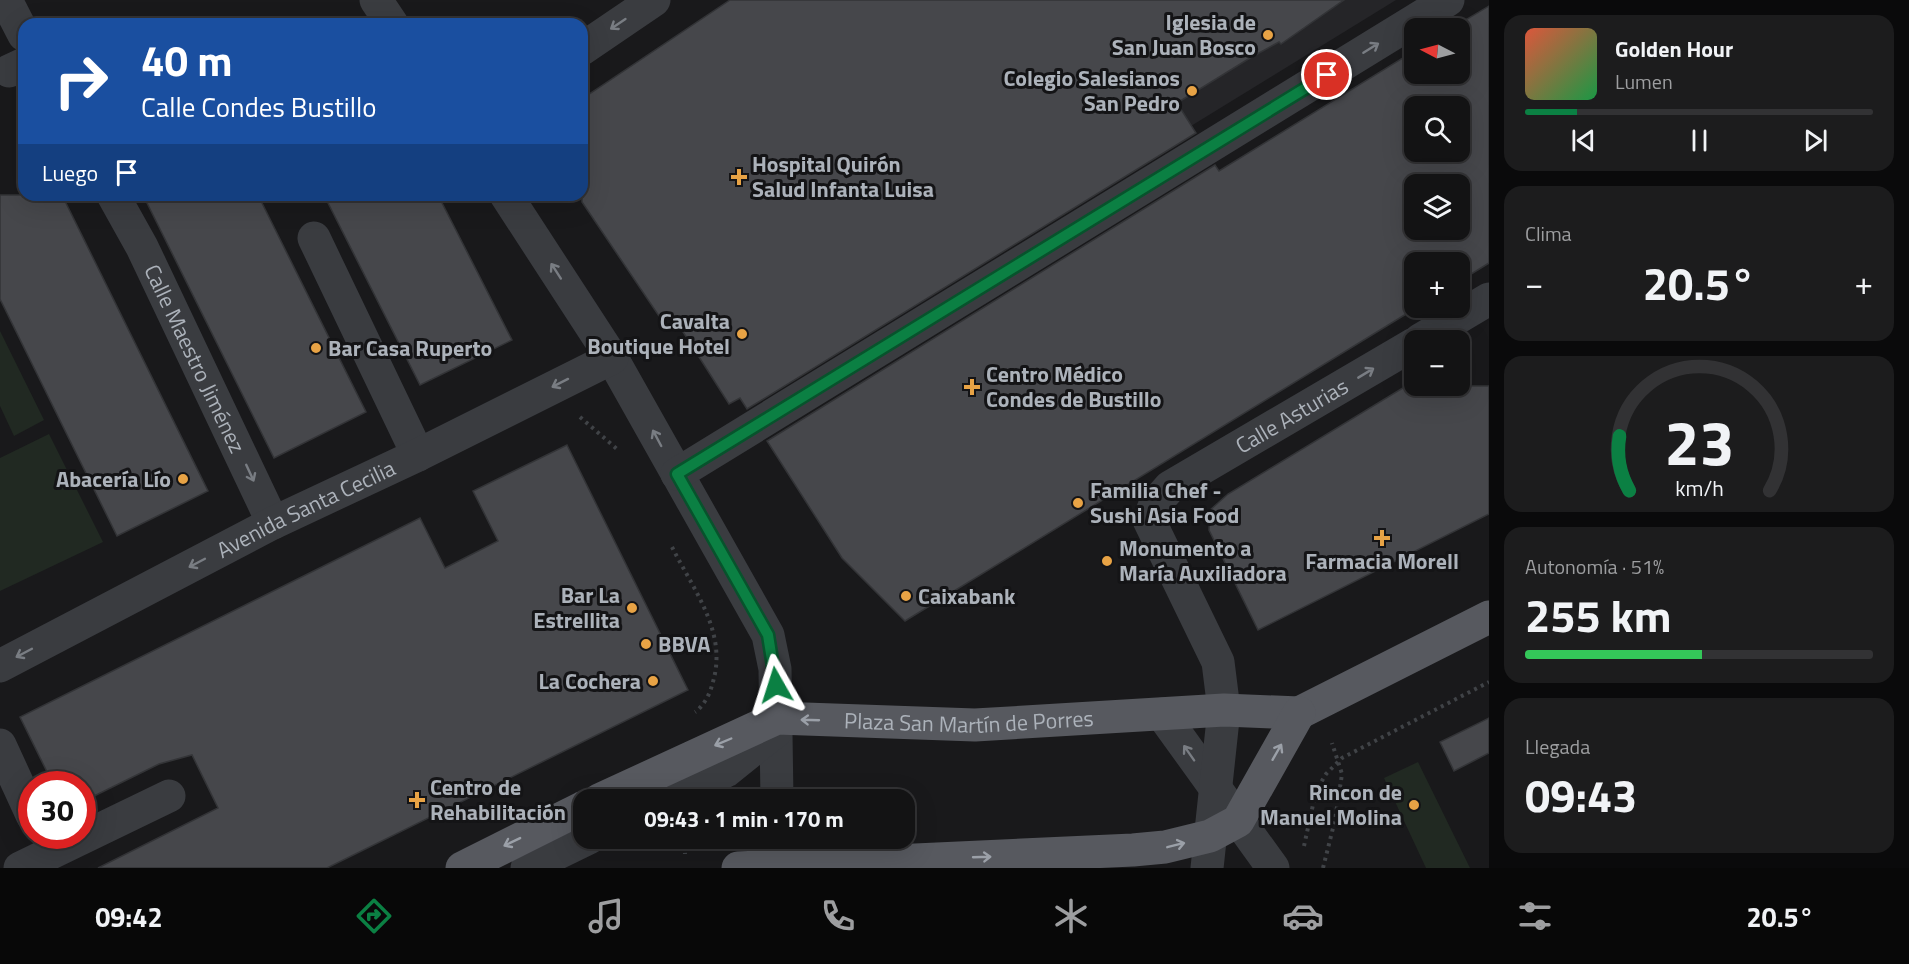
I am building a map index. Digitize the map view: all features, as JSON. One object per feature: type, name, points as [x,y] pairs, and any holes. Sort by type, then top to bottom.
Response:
[{"type":"main road","points":[[738,868],[776,857],[1133,850],[1165,847],[1224,829],[1299,713],[1489,617]]},
{"type":"main road","name":"Plaza San Martín de Porres","points":[[777,725],[975,725],[1224,710],[1299,713]]},
{"type":"main road","points":[[625,789],[777,725]]},
{"type":"main road","points":[[462,868],[573,812]]},
{"type":"street","points":[[6,0],[18,23]]},
{"type":"street","points":[[376,0],[388,18]]},
{"type":"street","points":[[588,45],[654,0]]},
{"type":"street","points":[[677,474],[1448,0]]},
{"type":"street","name":"Calle Maestro Jiménez","points":[[116,201],[142,246],[273,522]]},
{"type":"street","points":[[510,201],[612,358],[768,635],[776,669],[777,789]]},
{"type":"street","points":[[314,238],[418,455]]},
{"type":"street","points":[[1437,330],[1489,299]]},
{"type":"street","name":"Calle Asturias","points":[[1224,710],[1218,662],[1149,520],[1155,504],[1170,487],[1404,350]]},
{"type":"street","name":"Avenida Santa Cecilia","points":[[0,666],[273,522],[418,455],[612,358]]},
{"type":"street","points":[[1208,868],[1224,829],[1215,790],[1224,710]]},
{"type":"street","points":[[1162,714],[1215,790]]},
{"type":"street","points":[[692,789],[726,771],[777,725]]},
{"type":"street","points":[[0,745],[18,784]]},
{"type":"street","points":[[37,853],[170,796]]},
{"type":"street","points":[[1224,829],[1273,868]]},
{"type":"street","points":[[527,868],[573,846]]},
{"type":"path","points":[[576,414],[613,443],[624,458]]},
{"type":"path","points":[[669,542],[714,627],[717,642],[716,674],[711,688],[699,709],[691,714]]},
{"type":"path","points":[[1302,853],[1316,791],[1338,762],[1369,743],[1489,682]]},
{"type":"path","points":[[1323,868],[1335,820],[1342,774],[1332,743]]},
{"type":"path","points":[[685,849],[685,854]]},
{"type":"shaded area","name":"Colegio Salesianos San Pedro","points":[[1057,0],[1396,0],[1191,126]]},
{"type":"shaded area","points":[[0,331],[44,420],[14,436],[0,406]]},
{"type":"shaded area","points":[[49,434],[103,542],[0,591],[0,458]]},
{"type":"shaded area","points":[[1418,762],[1470,868],[1426,868],[1384,778]]},
{"type":"building","name":"Hospital Quirón Salud Infanta Luisa","points":[[730,0],[1344,0],[1281,44],[1279,42],[1250,58],[1177,103],[1196,133],[747,409],[740,398],[729,404],[671,313],[661,319],[582,202],[588,201],[588,95]]},
{"type":"building","points":[[1489,6],[1489,263],[1470,275],[1470,252],[1404,252],[1404,315],[905,621],[842,558],[767,441],[1215,165],[1219,171],[1404,57],[1404,84],[1470,84],[1469,18]]},
{"type":"building","points":[[0,195],[18,195],[18,201],[65,201],[208,491],[117,536],[0,299]]},
{"type":"building","points":[[146,201],[261,201],[366,412],[274,458]]},
{"type":"building","points":[[327,201],[441,201],[512,340],[420,385]]},
{"type":"building","points":[[1470,386],[1489,386],[1489,514],[1258,630],[1209,530],[1210,510],[1228,494],[1404,387],[1404,396],[1470,396]]},
{"type":"building","points":[[567,445],[688,690],[327,868],[98,868],[218,808],[192,755],[159,764],[96,795],[96,771],[47,771],[20,717],[420,518],[445,568],[498,541],[473,491]]},
{"type":"building","points":[[1489,718],[1489,753],[1454,771],[1440,742]]},
{"type":"place","name":"Iglesia de San Juan Bosco","points":[[1268,35]]},
{"type":"place","name":"Colegio Salesianos San Pedro","points":[[1192,91]]},
{"type":"place","name":"Hospital Quirón Salud Infanta Luisa","points":[[739,177]]},
{"type":"place","name":"Cavalta Boutique Hotel","points":[[742,334]]},
{"type":"place","name":"Bar Casa Ruperto","points":[[316,348]]},
{"type":"place","name":"Centro Médico Condes de Bustillo","points":[[972,387]]},
{"type":"place","name":"Abacería Lío","points":[[183,479]]},
{"type":"place","name":"Familia Chef - Sushi Asia Food","points":[[1078,503]]},
{"type":"place","name":"Farmacia Morell","points":[[1382,538]]},
{"type":"place","name":"Monumento a María Auxiliadora","points":[[1107,561]]},
{"type":"place","name":"Caixabank","points":[[906,596]]},
{"type":"place","name":"Bar La Estrellita","points":[[632,608]]},
{"type":"place","name":"BBVA","points":[[646,644]]},
{"type":"place","name":"La Cochera","points":[[653,681]]},
{"type":"place","name":"Centro de Rehabilitación","points":[[417,800]]},
{"type":"place","name":"Rincon de Manuel Molina","points":[[1414,805]]},
{"type":"route","points":[[776,685],[776,669],[768,635],[677,474],[1327,75]]}]
